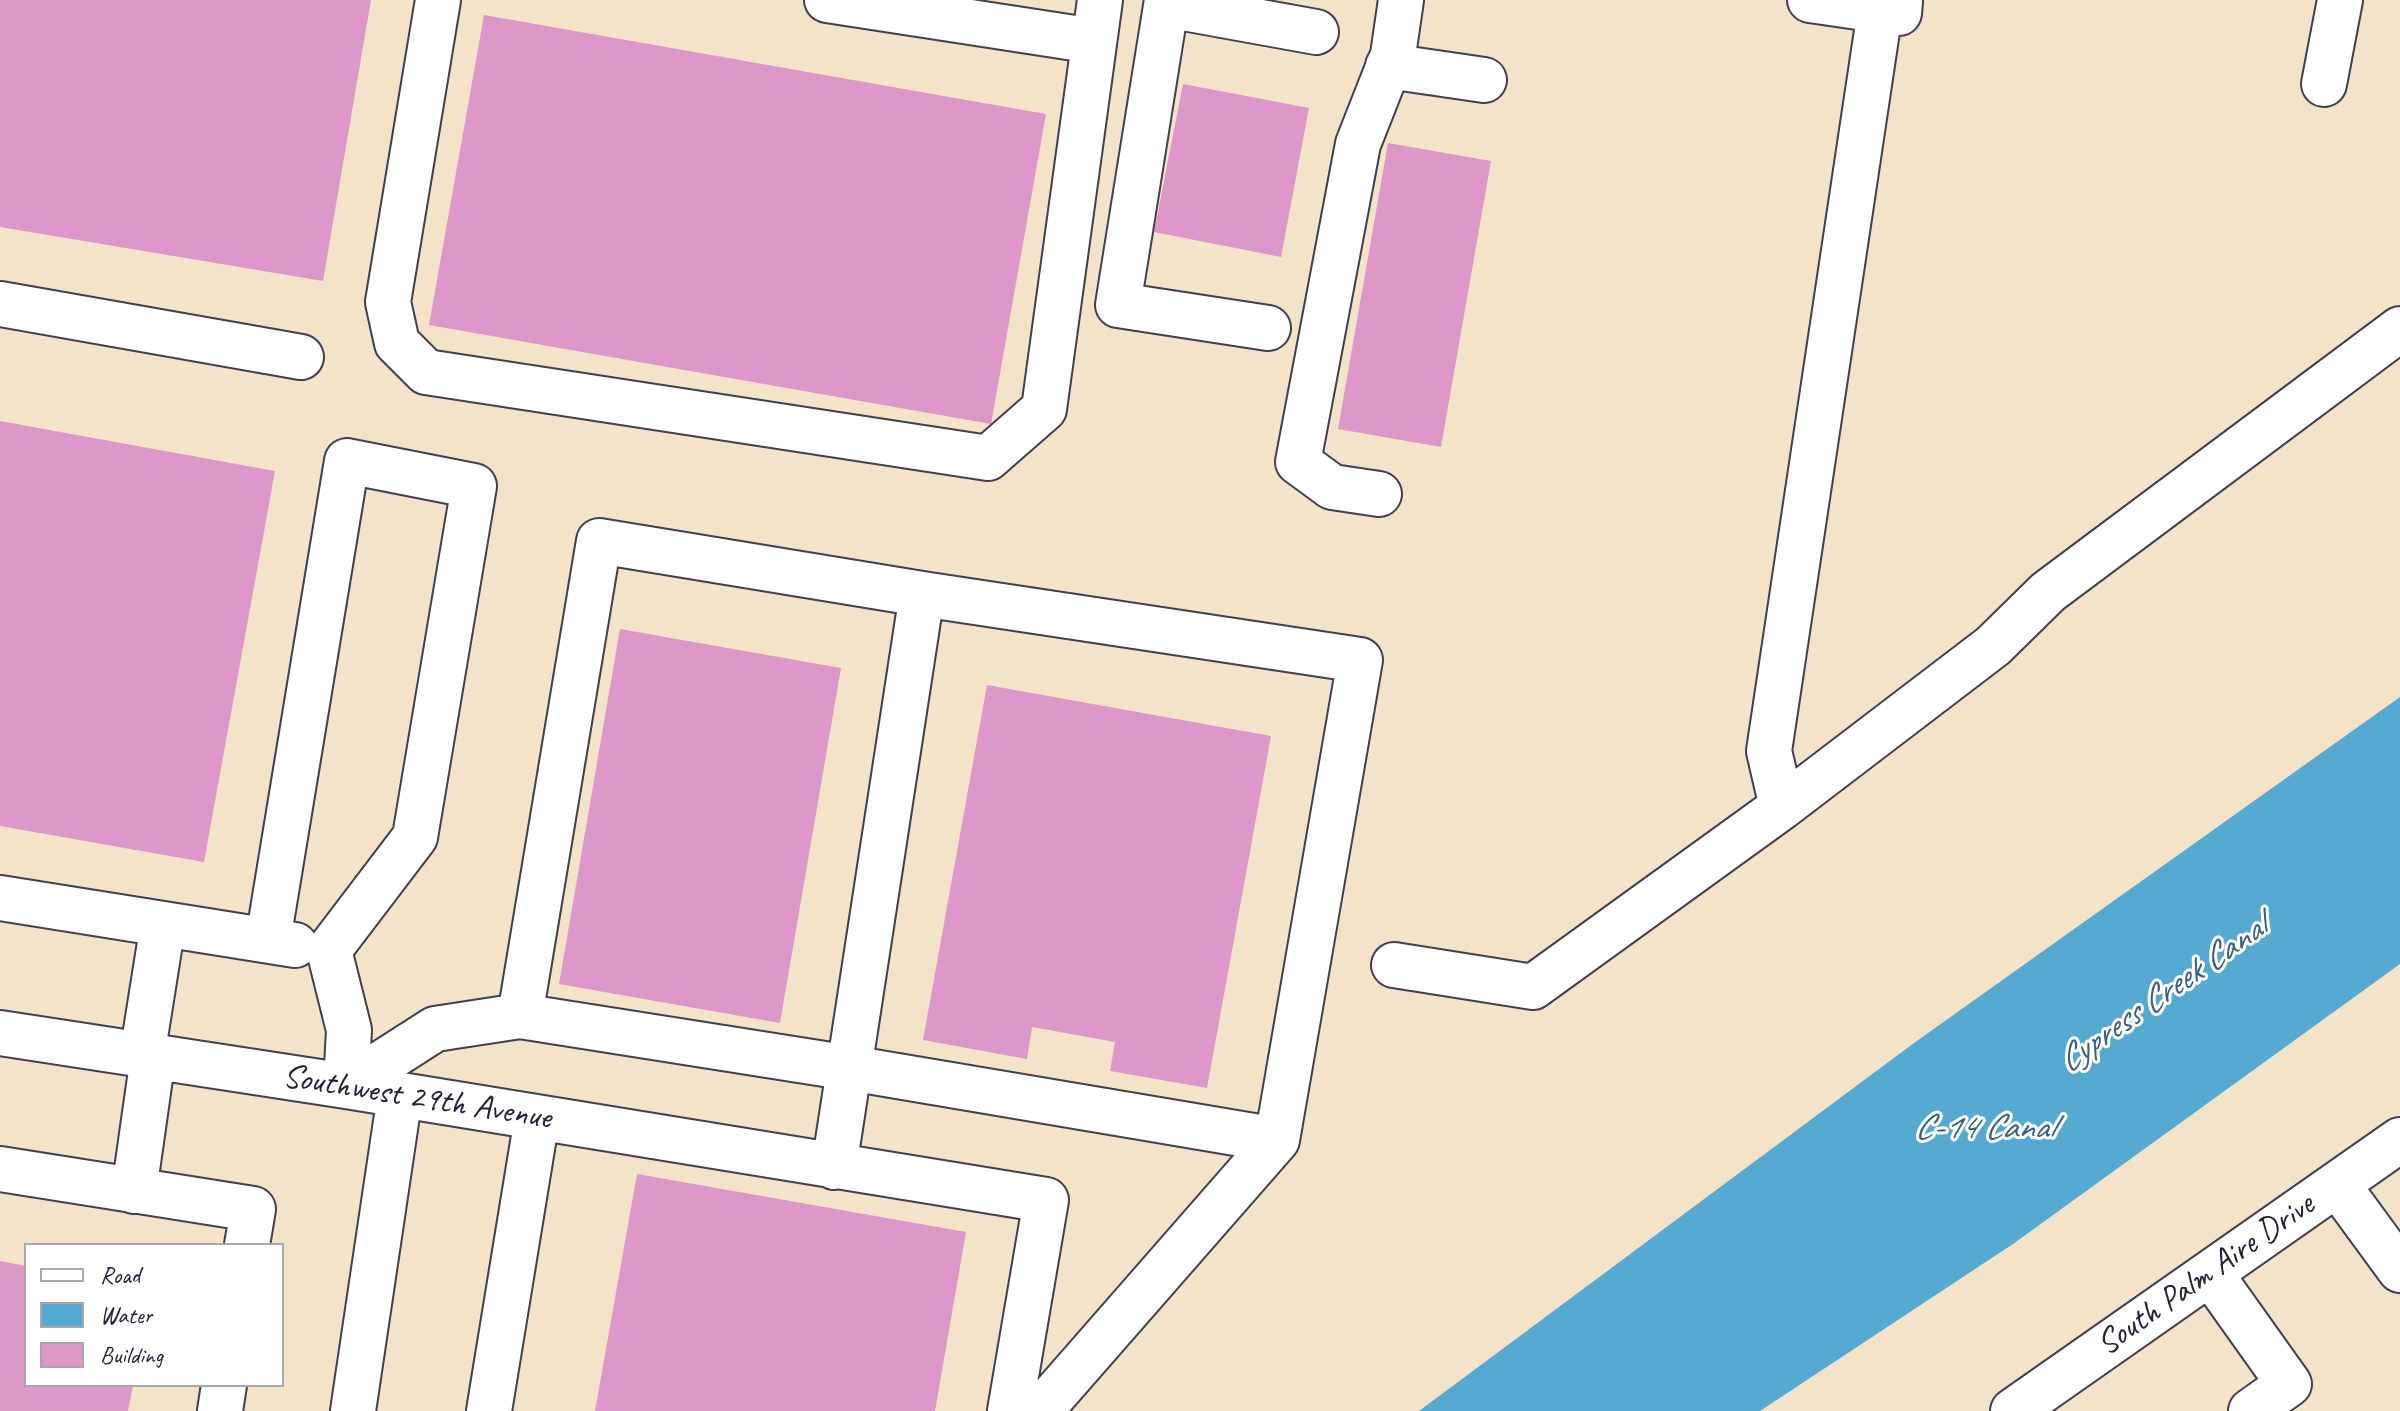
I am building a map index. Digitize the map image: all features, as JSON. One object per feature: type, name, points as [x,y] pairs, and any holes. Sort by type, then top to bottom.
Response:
[{"type":"street","points":[[438,0],[388,302],[397,343],[426,372],[988,458],[1044,409],[1097,21],[827,0]]},
{"type":"street","points":[[1379,494],[1332,487],[1298,462],[1358,144],[1393,55],[1401,0]]},
{"type":"street","points":[[1782,807],[1769,751],[1893,8],[1810,0]]},
{"type":"street","points":[[2324,84],[2340,0]]},
{"type":"street","points":[[1268,328],[1118,305],[1167,2],[1316,32]]},
{"type":"street","points":[[1388,66],[1484,80]]},
{"type":"street","points":[[0,304],[301,357]]},
{"type":"street","points":[[1394,965],[1533,987],[1782,807],[1993,646],[2048,592],[2400,329]]},
{"type":"street","points":[[268,940],[347,461],[474,486],[415,837],[329,950]]},
{"type":"street","points":[[520,1016],[599,541],[922,594],[1360,660],[1277,1140],[1040,1411]]},
{"type":"street","points":[[834,1167],[922,594]]},
{"type":"street","points":[[0,898],[329,950]]},
{"type":"street","points":[[134,1191],[163,924]]},
{"type":"street","points":[[329,950],[349,1030],[346,1086]]},
{"type":"street","points":[[346,1086],[435,1029],[520,1016],[1277,1140]]},
{"type":"street","name":"Southwest 29th Avenue","points":[[0,1033],[1046,1200],[1010,1411]]},
{"type":"street","points":[[353,1411],[400,1095]]},
{"type":"street","points":[[489,1411],[537,1118]]},
{"type":"street","name":"South Palm Aire Drive","points":[[2013,1411],[2400,1140]]},
{"type":"street","points":[[0,1169],[253,1209],[247,1243]]},
{"type":"street","points":[[2337,1184],[2400,1270]]},
{"type":"street","points":[[2210,1273],[2300,1397],[2251,1411]]},
{"type":"street","points":[[220,1411],[224,1387]]},
{"type":"water","name":"C-14 Canal","points":[[2400,697],[2400,964],[2013,1244],[1760,1411],[1419,1411],[1914,1043]]},
{"type":"building","points":[[0,0],[371,0],[323,281],[0,227]]},
{"type":"building","points":[[484,15],[1046,114],[991,424],[429,325]]},
{"type":"building","points":[[1183,84],[1309,108],[1281,257],[1154,232]]},
{"type":"building","points":[[1388,143],[1491,161],[1441,447],[1338,429]]},
{"type":"building","points":[[0,421],[275,471],[204,862],[0,826]]},
{"type":"building","points":[[620,629],[841,668],[780,1023],[559,984]]},
{"type":"building","points":[[987,685],[1271,736],[1207,1088],[1110,1071],[1115,1042],[1032,1027],[1027,1059],[923,1040]]},
{"type":"building","points":[[637,1174],[966,1232],[935,1411],[595,1411]]},
{"type":"building","points":[[0,1261],[24,1266],[24,1387],[133,1387],[128,1411],[0,1411]]},
{"type":"water label","name":"Cypress Creek Canal","points":[[2163,995]]}]
